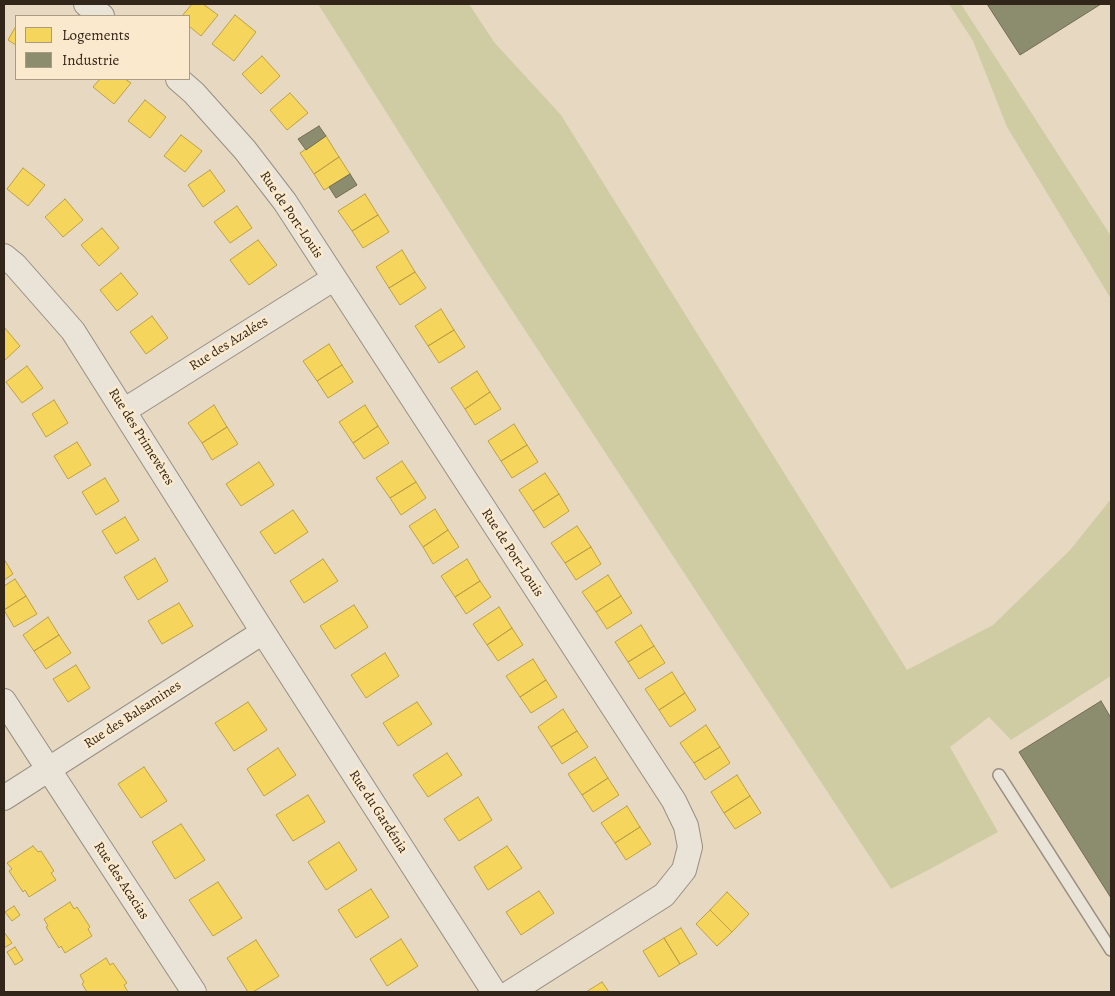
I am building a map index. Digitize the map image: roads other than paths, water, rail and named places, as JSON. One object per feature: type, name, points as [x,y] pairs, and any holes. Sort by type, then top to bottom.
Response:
[{"type":"street","points":[[86,4],[101,15]]},
{"type":"street","name":"Rue de Port-Louis","points":[[179,80],[194,93],[245,150],[285,202],[669,793],[686,826],[690,847],[684,870],[664,895],[511,992]]},
{"type":"street","name":"Rue des Primevères","points":[[4,256],[15,265],[73,330],[263,632]]},
{"type":"street","name":"Rue des Azalées","points":[[125,410],[333,278]]},
{"type":"street","name":"Rue des Balsamines","points":[[4,798],[263,632]]},
{"type":"street","name":"Rue du Gardénia","points":[[263,632],[494,992]]},
{"type":"street","name":"Rue des Acacias","points":[[4,701],[194,992]]},
{"type":"lane","points":[[999,776],[1111,950]]}]
